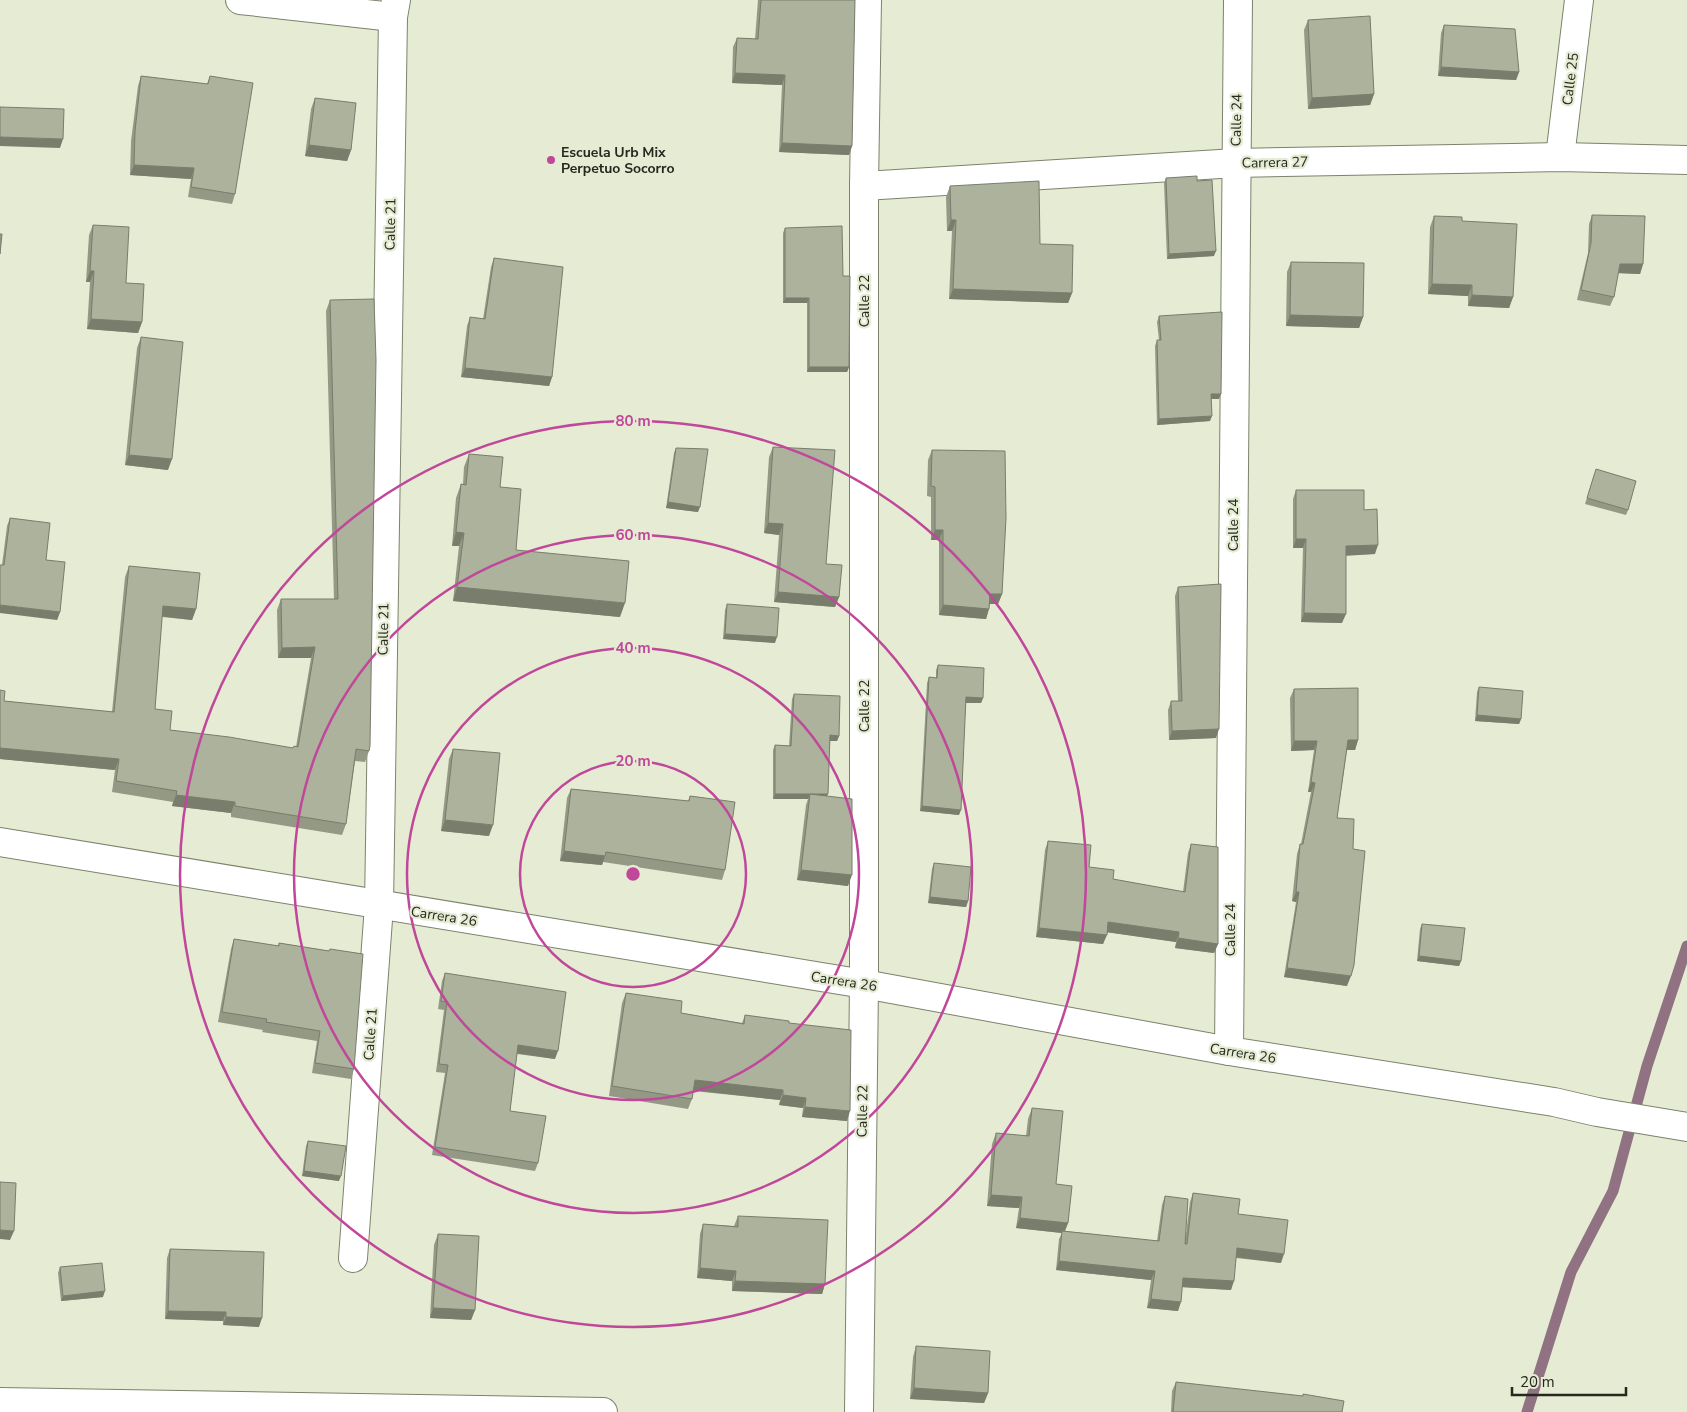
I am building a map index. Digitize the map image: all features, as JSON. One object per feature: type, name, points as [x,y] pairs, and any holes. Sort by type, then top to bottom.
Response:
[{"type":"street","points":[[240,0],[394,8]]},
{"type":"street","name":"Calle 22","points":[[859,1412],[864,984],[864,186],[867,0]]},
{"type":"street","name":"Calle 24","points":[[1229,1051],[1238,0]]},
{"type":"street","name":"Calle 25","points":[[1560,157],[1579,0]]},
{"type":"street","name":"Calle 21","points":[[353,1258],[379,906],[394,8]]},
{"type":"street","name":"Carrera 27","points":[[864,186],[1236,163],[1560,157],[1687,160]]},
{"type":"street","name":"Carrera 26","points":[[0,842],[379,906],[864,984],[1229,1051],[1554,1102],[1596,1112],[1687,1127]]},
{"type":"street","points":[[0,1402],[604,1412]]},
{"type":"building","points":[[761,0],[855,0],[852,146],[782,143],[785,75],[735,73],[737,38],[758,39]]},
{"type":"building","points":[[1370,16],[1374,94],[1312,98],[1308,20]]},
{"type":"building","points":[[1444,25],[1515,29],[1519,72],[1441,67]]},
{"type":"building","points":[[141,76],[208,84],[210,76],[253,83],[235,194],[191,187],[194,168],[134,165],[135,131]]},
{"type":"building","points":[[315,98],[356,103],[351,150],[309,145]]},
{"type":"building","points":[[0,107],[64,109],[63,139],[0,137]]},
{"type":"building","points":[[1197,176],[1197,181],[1212,180],[1216,251],[1169,254],[1166,178]]},
{"type":"building","points":[[1039,181],[1040,244],[1073,245],[1072,293],[953,289],[956,220],[951,220],[950,186]]},
{"type":"building","points":[[1592,215],[1645,216],[1643,264],[1620,264],[1614,297],[1581,290],[1591,243]]},
{"type":"building","points":[[1434,216],[1462,217],[1462,221],[1517,224],[1513,297],[1472,295],[1472,285],[1432,284]]},
{"type":"building","points":[[93,225],[129,227],[126,283],[144,284],[142,322],[91,319],[94,271],[90,271]]},
{"type":"building","points":[[842,226],[843,276],[850,276],[849,367],[809,367],[809,298],[785,298],[785,228]]},
{"type":"building","points":[[0,234],[2,234],[0,254]]},
{"type":"building","points":[[494,258],[563,267],[552,377],[465,368],[470,317],[485,319]]},
{"type":"building","points":[[1291,262],[1364,263],[1363,317],[1290,315]]},
{"type":"building","points":[[374,299],[376,360],[370,746],[369,751],[356,749],[346,824],[235,806],[235,802],[176,795],[177,791],[116,781],[119,759],[0,748],[0,690],[5,691],[4,701],[114,712],[129,566],[200,573],[196,609],[163,606],[155,709],[172,711],[170,730],[229,737],[293,748],[294,746],[298,747],[315,647],[282,648],[281,599],[338,599],[330,300]]},
{"type":"building","points":[[1222,312],[1221,394],[1211,394],[1212,416],[1159,419],[1157,340],[1161,340],[1159,316]]},
{"type":"building","points":[[141,337],[183,342],[172,459],[129,455]]},
{"type":"building","points":[[773,447],[835,450],[826,564],[842,565],[839,597],[778,592],[783,524],[768,523]]},
{"type":"building","points":[[676,448],[708,449],[700,507],[668,502]]},
{"type":"building","points":[[932,450],[1005,451],[1006,518],[1002,594],[990,594],[989,609],[943,605],[943,530],[935,530],[935,487],[931,486]]},
{"type":"building","points":[[469,454],[503,457],[500,487],[521,489],[516,550],[629,561],[625,603],[457,587],[464,533],[456,532],[461,484],[466,485]]},
{"type":"building","points":[[1596,469],[1636,481],[1628,510],[1587,498]]},
{"type":"building","points":[[1296,490],[1364,490],[1364,510],[1377,509],[1378,545],[1346,546],[1346,614],[1304,613],[1306,539],[1296,539]]},
{"type":"building","points":[[10,518],[50,523],[46,560],[65,562],[60,612],[0,605],[0,565],[4,565]]},
{"type":"building","points":[[1221,584],[1219,729],[1172,731],[1171,701],[1182,701],[1178,587]]},
{"type":"building","points":[[727,604],[779,608],[777,637],[725,634]]},
{"type":"building","points":[[938,665],[984,668],[983,698],[966,697],[961,810],[922,806],[929,677],[937,678]]},
{"type":"building","points":[[1479,687],[1523,691],[1521,719],[1477,715]]},
{"type":"building","points":[[1358,688],[1358,740],[1348,740],[1337,818],[1354,819],[1353,849],[1365,851],[1354,965],[1351,976],[1287,968],[1299,892],[1296,892],[1300,844],[1303,844],[1315,783],[1311,782],[1317,741],[1294,741],[1294,689]]},
{"type":"building","points":[[794,694],[840,696],[839,736],[830,735],[828,794],[775,794],[775,745],[791,746]]},
{"type":"building","points":[[453,749],[500,753],[493,825],[445,820]]},
{"type":"building","points":[[571,789],[689,801],[690,796],[735,802],[725,870],[606,852],[605,856],[564,851]]},
{"type":"building","points":[[810,794],[852,799],[852,875],[801,870]]},
{"type":"building","points":[[1048,841],[1091,845],[1089,867],[1114,870],[1113,879],[1185,892],[1191,844],[1218,847],[1218,944],[1178,938],[1179,932],[1108,922],[1107,935],[1039,928]]},
{"type":"building","points":[[934,863],[971,867],[968,901],[930,897]]},
{"type":"building","points":[[1422,924],[1465,928],[1461,961],[1419,956]]},
{"type":"building","points":[[234,939],[279,946],[279,943],[363,954],[354,1069],[315,1063],[320,1031],[266,1022],[267,1019],[222,1012]]},
{"type":"building","points":[[445,973],[566,992],[558,1051],[518,1045],[510,1111],[546,1116],[538,1163],[435,1147],[448,1065],[439,1064],[447,1002],[441,1001]]},
{"type":"building","points":[[626,993],[682,1001],[681,1013],[744,1024],[745,1015],[789,1021],[789,1023],[851,1030],[850,1111],[805,1107],[806,1098],[783,1095],[783,1090],[695,1080],[692,1099],[612,1086]]},
{"type":"building","points":[[1032,1108],[1063,1111],[1056,1184],[1072,1186],[1068,1223],[1020,1218],[1022,1197],[991,1195],[996,1133],[1029,1136]]},
{"type":"building","points":[[308,1141],[346,1146],[341,1176],[304,1171]]},
{"type":"building","points":[[0,1182],[16,1183],[14,1231],[0,1230]]},
{"type":"building","points":[[1193,1193],[1240,1199],[1238,1214],[1288,1220],[1284,1254],[1237,1248],[1234,1281],[1183,1278],[1181,1302],[1151,1299],[1155,1271],[1059,1261],[1062,1231],[1159,1241],[1165,1196],[1188,1199],[1185,1244],[1187,1244]]},
{"type":"building","points":[[738,1216],[828,1220],[825,1284],[735,1281],[736,1271],[700,1268],[703,1224],[738,1227]]},
{"type":"building","points":[[438,1234],[479,1236],[475,1310],[433,1308]]},
{"type":"building","points":[[170,1249],[264,1252],[262,1318],[226,1317],[226,1312],[168,1311]]},
{"type":"building","points":[[102,1263],[105,1291],[63,1296],[60,1267]]},
{"type":"building","points":[[916,1346],[990,1351],[988,1393],[914,1388]]},
{"type":"building","points":[[1176,1382],[1303,1396],[1303,1394],[1344,1401],[1342,1412],[1173,1412]]},
{"type":"waterway","points":[[1527,1412],[1571,1272],[1613,1191],[1647,1066],[1687,946]]},
{"type":"place","name":"Escuela Urb Mix Perpetuo Socorro","points":[[551,160]]}]
